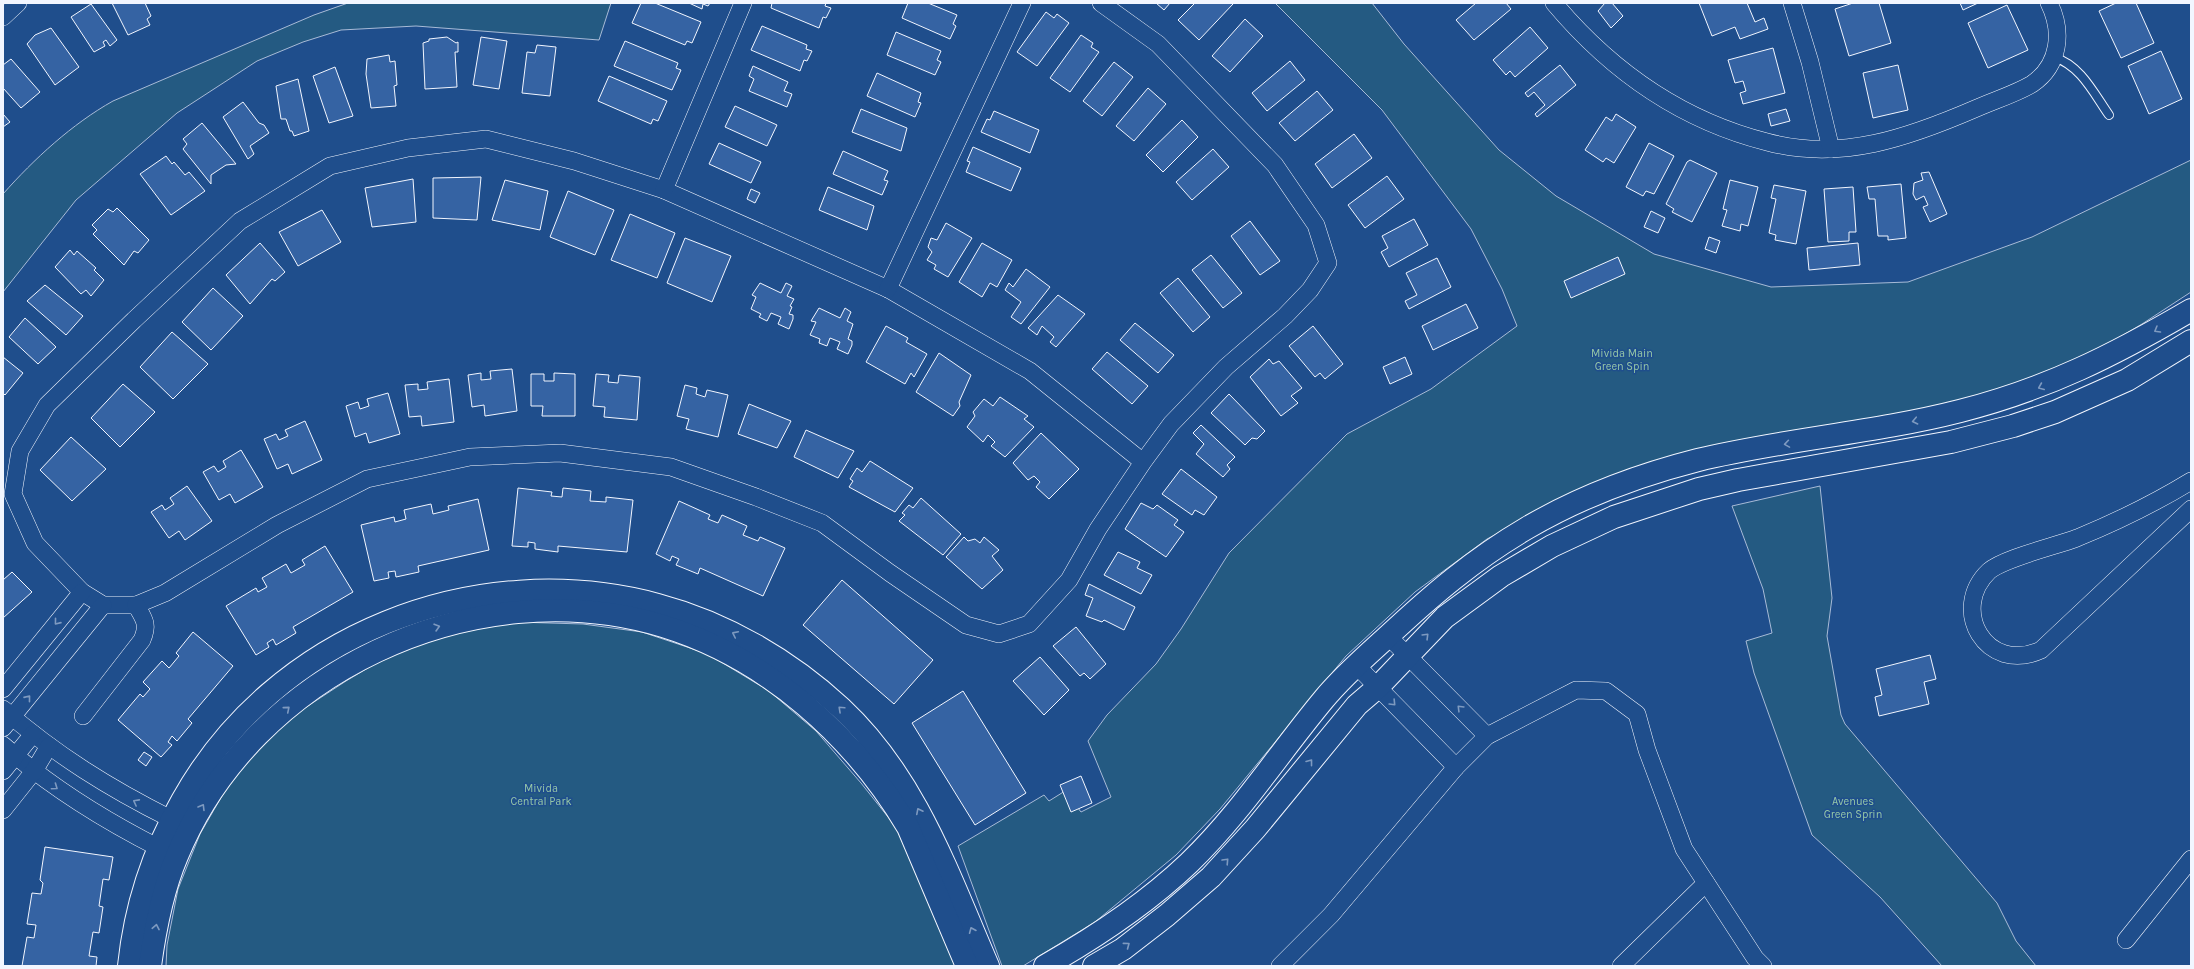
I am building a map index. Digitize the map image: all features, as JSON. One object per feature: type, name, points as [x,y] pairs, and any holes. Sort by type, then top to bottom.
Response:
[{"type":"street","points":[[3,17],[18,3]]},
{"type":"street","points":[[664,190],[743,3]]},
{"type":"street","points":[[888,289],[1022,3]]},
{"type":"street","points":[[1101,3],[1158,44],[1275,165],[1316,225],[1328,263],[1310,290],[1285,316],[1226,367],[1171,424],[1143,462],[1098,529],[1069,580],[1029,624],[999,634],[966,624],[890,573],[822,523],[756,496],[671,467],[560,453],[470,457],[367,479],[277,525],[165,593],[136,605],[103,605],[82,592],[35,543],[13,494],[20,451],[47,405],[134,320],[240,221],[330,166],[408,148],[486,139],[574,161],[664,190],[888,289],[1030,371],[1143,462]]},
{"type":"street","points":[[1554,3],[1594,47],[1616,67],[1673,105],[1735,132],[1767,143],[1795,147],[1831,149],[1884,142],[1935,126],[2031,84],[2044,72],[2054,57],[2058,33],[2057,20],[2049,3]]},
{"type":"street","points":[[1792,3],[1810,62],[1831,149]]},
{"type":"street","points":[[1045,966],[1075,949],[1116,921],[1156,892],[1191,861],[1240,806],[1327,696],[1356,665],[1444,584],[1493,548],[1549,516],[1576,503],[1656,472],[1699,460],[1957,412],[2028,392],[2106,358],[2191,310]]},
{"type":"street","points":[[1094,966],[1123,949],[1167,915],[1211,877],[1255,829],[1357,705],[1378,687],[1445,617],[1502,576],[1552,546],[1607,520],[1662,500],[1738,480],[1951,442],[2013,426],[2055,412],[2126,380],[2191,341]]},
{"type":"street","points":[[2191,481],[2148,505],[2077,538],[1997,566],[1981,582],[1975,594],[1973,607],[1977,630],[1990,647],[2010,656],[2022,657],[2042,650],[2191,509]]},
{"type":"street","points":[[129,966],[136,920],[159,848],[171,819],[207,761],[246,714],[292,674],[343,641],[370,628],[427,607],[457,600],[516,592],[574,591],[632,598],[690,615],[747,640],[820,691],[860,727],[897,774],[915,803],[931,833],[988,966]]},
{"type":"street","points":[[3,689],[82,592]]},
{"type":"street","points":[[103,605],[6,718],[33,734],[105,784],[171,819]]},
{"type":"street","points":[[83,716],[142,640],[146,630],[145,622],[136,605]]},
{"type":"street","points":[[150,966],[165,889],[176,856],[189,829],[216,784],[261,732],[287,708],[325,680],[370,653],[400,639],[439,626],[479,617],[538,611],[602,614],[662,626],[690,635],[736,657],[770,677],[796,696],[820,718],[864,764],[896,807],[908,827],[967,966]]},
{"type":"street","points":[[1388,636],[1487,736]]},
{"type":"street","points":[[1356,665],[1456,767]]},
{"type":"street","points":[[1280,966],[1330,915],[1456,767],[1487,736],[1576,690],[1606,691],[1637,714],[1647,750],[1684,849],[1755,958],[1763,966]]},
{"type":"street","points":[[3,771],[9,750],[33,734]]},
{"type":"street","points":[[3,810],[34,771],[49,746]]},
{"type":"street","points":[[9,750],[34,771],[88,809],[159,848]]},
{"type":"street","points":[[2126,940],[2191,860]]},
{"type":"street","points":[[1621,966],[1706,883]]},
{"type":"lane","points":[[2054,57],[2069,63],[2080,74],[2109,115]]},
{"type":"green space","points":[[348,3],[611,3],[599,40],[416,26],[341,30],[303,42],[257,61],[177,113],[76,200],[3,292],[3,194],[41,155],[68,131],[113,101],[314,15]]},
{"type":"green space","name":"Mivida Main Green Spin","points":[[1275,3],[1372,3],[1404,44],[1499,150],[1556,196],[1654,254],[1771,287],[1908,282],[2032,237],[2191,160],[2191,292],[2142,324],[2074,364],[1927,413],[1578,492],[1487,539],[1415,592],[1346,656],[1220,809],[1176,855],[1095,922],[1023,966],[1002,966],[958,846],[1044,795],[1049,801],[1065,791],[1081,812],[1111,797],[1088,741],[1107,715],[1156,664],[1181,629],[1229,553],[1347,434],[1431,389],[1517,326],[1502,289],[1471,229],[1382,110]]},
{"type":"green space","name":"Avenues Green Sprin","points":[[1820,486],[1832,598],[1827,636],[1841,715],[1845,724],[1997,903],[2016,941],[2036,966],[1942,966],[1880,897],[1812,835],[1754,673],[1746,641],[1772,633],[1763,589],[1732,506]]},
{"type":"green space","name":"Mivida Central Park","points":[[515,622],[583,624],[642,632],[708,654],[769,691],[816,731],[861,783],[896,827],[955,966],[166,966],[167,945],[178,889],[200,834],[234,775],[288,719],[346,681],[393,653],[451,634]]},
{"type":"building","points":[[112,3],[145,3],[151,16],[147,19],[150,25],[128,35]]},
{"type":"building","points":[[641,3],[655,3],[701,22],[692,43],[687,41],[685,45],[632,23]]},
{"type":"building","points":[[689,3],[710,3],[708,6],[703,4],[702,9]]},
{"type":"building","points":[[772,3],[826,3],[825,6],[831,8],[826,18],[823,17],[819,28],[771,8]]},
{"type":"building","points":[[908,3],[928,3],[957,15],[953,24],[956,26],[950,39],[902,18]]},
{"type":"building","points":[[1156,3],[1170,3],[1164,10]]},
{"type":"building","points":[[1195,3],[1233,4],[1199,40],[1178,20]]},
{"type":"building","points":[[1476,3],[1506,3],[1511,9],[1474,40],[1456,20]]},
{"type":"building","points":[[1605,3],[1612,3],[1623,16],[1611,28],[1598,11]]},
{"type":"building","points":[[1699,3],[1747,3],[1755,22],[1764,18],[1768,29],[1740,39],[1735,27],[1712,36]]},
{"type":"building","points":[[1853,3],[1879,3],[1891,43],[1849,56],[1835,9]]},
{"type":"building","points":[[1960,3],[1978,3],[1963,10]]},
{"type":"building","points":[[2116,3],[2136,3],[2154,43],[2121,58],[2099,11]]},
{"type":"building","points":[[91,4],[117,40],[110,46],[106,40],[103,42],[105,46],[94,52],[71,17]]},
{"type":"building","points":[[2007,5],[2028,50],[1988,68],[1968,23]]},
{"type":"building","points":[[1046,12],[1054,18],[1057,14],[1069,23],[1037,66],[1017,52]]},
{"type":"building","points":[[1245,19],[1263,36],[1230,72],[1212,56]]},
{"type":"building","points":[[762,26],[807,45],[806,49],[812,51],[807,61],[804,60],[800,71],[751,50]]},
{"type":"building","points":[[1530,27],[1548,48],[1515,77],[1510,71],[1506,75],[1493,60]]},
{"type":"building","points":[[51,28],[79,67],[55,85],[27,44],[35,35]]},
{"type":"building","points":[[896,32],[941,51],[937,60],[941,62],[935,75],[887,55]]},
{"type":"building","points":[[1081,35],[1093,43],[1091,47],[1099,52],[1070,92],[1050,78]]},
{"type":"building","points":[[447,37],[456,43],[458,42],[458,52],[455,52],[457,87],[425,89],[423,43],[429,41],[429,39]]},
{"type":"building","points":[[481,37],[507,41],[499,89],[473,85]]},
{"type":"building","points":[[625,41],[678,63],[676,68],[681,70],[672,90],[614,66]]},
{"type":"building","points":[[537,45],[556,47],[550,96],[522,93],[527,52],[535,53]]},
{"type":"building","points":[[1773,48],[1785,93],[1743,104],[1740,93],[1746,91],[1743,81],[1735,83],[1728,60]]},
{"type":"building","points":[[2161,51],[2182,99],[2149,114],[2128,66]]},
{"type":"building","points":[[389,55],[390,62],[395,61],[397,85],[394,86],[396,106],[371,108],[366,74],[367,59]]},
{"type":"building","points":[[11,59],[40,92],[21,108],[3,88],[3,65]]},
{"type":"building","points":[[1290,61],[1305,80],[1267,111],[1252,93]]},
{"type":"building","points":[[1114,62],[1133,77],[1102,116],[1083,101]]},
{"type":"building","points":[[1560,65],[1576,85],[1537,117],[1535,114],[1545,105],[1534,92],[1528,97],[1525,93]]},
{"type":"building","points":[[1898,65],[1908,110],[1873,118],[1863,73]]},
{"type":"building","points":[[753,66],[788,82],[784,91],[792,94],[787,107],[749,91],[754,79],[749,76]]},
{"type":"building","points":[[335,67],[353,116],[329,123],[313,76]]},
{"type":"building","points":[[877,73],[921,93],[918,102],[921,103],[915,117],[867,96]]},
{"type":"building","points":[[609,76],[667,101],[658,121],[653,119],[651,124],[598,101]]},
{"type":"building","points":[[298,79],[309,131],[294,136],[292,131],[290,131],[286,119],[281,119],[276,86]]},
{"type":"building","points":[[1148,88],[1166,104],[1134,141],[1116,126]]},
{"type":"building","points":[[1317,91],[1333,110],[1295,141],[1279,123]]},
{"type":"building","points":[[243,102],[259,123],[264,125],[269,133],[250,146],[254,154],[248,159],[223,117]]},
{"type":"building","points":[[735,106],[777,125],[767,146],[725,127]]},
{"type":"building","points":[[861,109],[907,128],[901,151],[852,132]]},
{"type":"building","points":[[1786,109],[1790,121],[1771,126],[1768,114]]},
{"type":"building","points":[[994,111],[1039,130],[1030,153],[981,132],[987,119],[990,120]]},
{"type":"building","points":[[3,114],[10,122],[3,127]]},
{"type":"building","points":[[1616,114],[1636,127],[1614,163],[1606,158],[1603,162],[1585,150],[1606,117],[1612,121]]},
{"type":"building","points":[[1182,120],[1198,137],[1163,172],[1146,155]]},
{"type":"building","points":[[202,123],[236,164],[226,165],[211,175],[211,184],[183,149],[187,144],[183,139]]},
{"type":"building","points":[[1354,134],[1372,158],[1332,188],[1315,164]]},
{"type":"building","points":[[719,143],[761,162],[751,183],[709,164]]},
{"type":"building","points":[[1649,143],[1674,156],[1654,194],[1646,191],[1643,196],[1626,187]]},
{"type":"building","points":[[973,147],[1021,168],[1011,191],[966,172],[970,162],[967,161]]},
{"type":"building","points":[[1213,149],[1229,167],[1192,200],[1176,182]]},
{"type":"building","points":[[843,151],[888,171],[884,180],[888,181],[882,195],[833,174]]},
{"type":"building","points":[[166,156],[172,164],[174,162],[185,175],[189,172],[205,191],[171,215],[140,174]]},
{"type":"building","points":[[1690,160],[1717,173],[1692,222],[1672,212],[1674,209],[1666,204],[1687,162]]},
{"type":"building","points":[[1929,172],[1947,214],[1930,222],[1923,207],[1928,205],[1924,196],[1916,200],[1913,194],[1914,183],[1923,180],[1921,173]]},
{"type":"building","points":[[1387,176],[1404,199],[1365,228],[1348,205]]},
{"type":"building","points":[[481,177],[477,220],[433,218],[433,178]]},
{"type":"building","points":[[413,179],[416,222],[372,227],[365,188]]},
{"type":"building","points":[[505,180],[548,191],[540,230],[492,220]]},
{"type":"building","points":[[1730,180],[1758,187],[1748,226],[1741,224],[1740,231],[1722,226],[1727,210],[1723,209]]},
{"type":"building","points":[[1901,184],[1906,238],[1888,240],[1888,236],[1878,236],[1875,199],[1869,199],[1867,187]]},
{"type":"building","points":[[1774,185],[1806,191],[1796,244],[1775,240],[1776,235],[1769,233],[1776,199],[1771,198]]},
{"type":"building","points":[[828,187],[874,206],[867,230],[819,210]]},
{"type":"building","points":[[1853,187],[1856,232],[1849,232],[1849,241],[1828,242],[1824,189]]},
{"type":"building","points":[[751,189],[760,193],[755,203],[747,199]]},
{"type":"building","points":[[568,191],[614,210],[595,255],[550,237]]},
{"type":"building","points":[[117,208],[149,240],[138,253],[134,251],[124,265],[93,234],[97,230],[92,225],[108,209],[113,212]]},
{"type":"building","points":[[322,210],[341,242],[298,266],[279,232]]},
{"type":"building","points":[[1651,211],[1665,218],[1658,233],[1644,227]]},
{"type":"building","points":[[630,214],[675,233],[657,278],[611,260]]},
{"type":"building","points":[[1414,219],[1428,245],[1389,267],[1381,252],[1388,248],[1382,236]]},
{"type":"building","points":[[1250,221],[1280,261],[1260,275],[1231,236]]},
{"type":"building","points":[[946,223],[972,238],[948,277],[934,269],[936,265],[927,260],[932,252],[928,247],[931,238],[937,240]]},
{"type":"building","points":[[1709,237],[1720,241],[1716,253],[1705,249]]},
{"type":"building","points":[[685,238],[731,256],[712,302],[667,283]]},
{"type":"building","points":[[260,243],[285,272],[275,281],[272,279],[250,304],[226,275]]},
{"type":"building","points":[[982,243],[1012,260],[997,287],[990,283],[982,297],[959,282]]},
{"type":"building","points":[[1858,243],[1860,265],[1809,270],[1807,248]]},
{"type":"building","points":[[70,250],[74,255],[77,251],[96,268],[94,270],[104,280],[91,296],[86,290],[81,294],[55,267]]},
{"type":"building","points":[[1211,255],[1242,293],[1223,308],[1192,270]]},
{"type":"building","points":[[1618,257],[1625,274],[1571,298],[1564,281]]},
{"type":"building","points":[[1437,258],[1451,287],[1409,309],[1405,301],[1417,295],[1406,273]]},
{"type":"building","points":[[1026,269],[1050,287],[1021,324],[1011,317],[1021,302],[1005,290],[1009,283],[1013,287]]},
{"type":"building","points":[[1178,278],[1210,317],[1193,332],[1160,293]]},
{"type":"building","points":[[760,283],[781,293],[786,283],[792,286],[787,296],[794,299],[790,306],[792,307],[789,314],[793,315],[793,319],[789,329],[778,324],[781,317],[771,313],[767,321],[759,317],[761,314],[751,309],[756,297],[752,295]]},
{"type":"building","points":[[45,285],[83,316],[66,335],[27,301]]},
{"type":"building","points":[[213,288],[243,316],[211,350],[182,322]]},
{"type":"building","points":[[1058,295],[1085,314],[1056,347],[1050,342],[1054,337],[1042,326],[1037,335],[1028,328]]},
{"type":"building","points":[[1466,304],[1478,328],[1433,350],[1422,326]]},
{"type":"building","points":[[819,308],[840,318],[845,308],[851,312],[847,321],[853,324],[848,339],[852,341],[852,345],[848,354],[837,349],[840,342],[830,338],[827,346],[819,343],[820,339],[810,335],[816,322],[811,321]]},
{"type":"building","points":[[25,318],[56,347],[38,364],[9,337]]},
{"type":"building","points":[[1135,323],[1174,355],[1158,373],[1120,340]]},
{"type":"building","points":[[886,326],[908,338],[906,342],[927,354],[914,377],[911,373],[905,384],[866,362]]},
{"type":"building","points":[[1313,326],[1343,364],[1325,379],[1320,373],[1315,377],[1289,346]]},
{"type":"building","points":[[172,332],[208,364],[173,399],[140,367]]},
{"type":"building","points":[[1107,352],[1148,386],[1132,404],[1092,369]]},
{"type":"building","points":[[939,353],[971,375],[959,402],[960,406],[953,416],[916,392]]},
{"type":"building","points":[[3,357],[23,373],[5,395],[3,393]]},
{"type":"building","points":[[1405,357],[1412,374],[1390,384],[1383,367]]},
{"type":"building","points":[[1269,359],[1273,364],[1279,361],[1302,388],[1291,396],[1298,403],[1281,416],[1250,377]]},
{"type":"building","points":[[512,369],[517,411],[485,416],[484,405],[472,407],[468,375],[481,373],[481,380],[491,379],[490,371]]},
{"type":"building","points":[[554,373],[575,374],[575,416],[542,416],[543,406],[531,406],[531,374],[544,374],[544,381],[554,381]]},
{"type":"building","points":[[596,374],[609,375],[608,382],[618,383],[619,375],[640,377],[637,420],[604,417],[605,407],[593,406]]},
{"type":"building","points":[[449,379],[454,422],[422,426],[421,416],[409,417],[405,385],[418,384],[418,390],[428,389],[427,382]]},
{"type":"building","points":[[123,384],[155,412],[120,447],[91,418]]},
{"type":"building","points":[[685,385],[697,388],[696,394],[705,397],[707,390],[728,395],[718,437],[686,429],[689,419],[677,416]]},
{"type":"building","points":[[388,393],[400,434],[369,443],[366,433],[355,437],[346,406],[358,402],[360,409],[369,406],[367,399]]},
{"type":"building","points":[[1229,394],[1265,431],[1257,439],[1252,438],[1245,445],[1211,413]]},
{"type":"building","points":[[1000,397],[1028,416],[1024,419],[1034,427],[1005,457],[991,446],[995,442],[988,435],[983,442],[967,427],[975,416],[973,412],[984,399],[993,406]]},
{"type":"building","points":[[749,404],[791,421],[777,448],[738,434]]},
{"type":"building","points":[[305,421],[322,460],[292,474],[288,464],[277,469],[264,439],[276,434],[279,440],[288,436],[285,430]]},
{"type":"building","points":[[1201,425],[1235,457],[1227,465],[1230,469],[1223,477],[1196,454],[1204,444],[1193,433]]},
{"type":"building","points":[[806,430],[854,451],[838,478],[794,457]]},
{"type":"building","points":[[1041,433],[1079,469],[1049,499],[1036,487],[1040,482],[1034,476],[1028,480],[1013,463]]},
{"type":"building","points":[[71,437],[106,469],[72,501],[40,470]]},
{"type":"building","points":[[241,450],[263,487],[235,503],[230,494],[219,500],[203,472],[214,466],[218,472],[226,467],[223,461]]},
{"type":"building","points":[[870,461],[913,488],[895,512],[849,487],[853,481],[850,479],[857,468],[862,472]]},
{"type":"building","points":[[1181,469],[1217,497],[1204,515],[1195,510],[1192,515],[1162,494]]},
{"type":"building","points":[[187,486],[212,521],[185,540],[179,531],[169,538],[151,512],[162,505],[165,510],[174,504],[170,498]]},
{"type":"building","points":[[518,488],[552,492],[551,496],[562,497],[563,488],[591,491],[590,501],[606,502],[606,497],[633,500],[627,552],[558,546],[558,552],[535,549],[535,543],[528,542],[528,547],[512,546]]},
{"type":"building","points":[[921,498],[961,534],[943,555],[899,521],[905,515],[902,513],[909,505],[913,508]]},
{"type":"building","points":[[478,499],[489,550],[418,566],[419,572],[396,577],[395,571],[388,572],[389,578],[374,581],[361,525],[394,517],[395,522],[406,519],[404,510],[431,504],[433,514],[449,510],[448,506]]},
{"type":"building","points":[[679,501],[710,515],[708,519],[718,523],[722,515],[747,526],[743,535],[758,541],[760,537],[785,548],[763,596],[700,568],[698,574],[676,565],[679,559],[672,556],[670,561],[656,554]]},
{"type":"building","points":[[1141,503],[1153,509],[1157,505],[1178,520],[1174,525],[1184,532],[1166,557],[1125,529]]},
{"type":"building","points":[[964,537],[968,541],[975,539],[980,543],[984,537],[999,550],[992,556],[1003,570],[982,589],[946,557]]},
{"type":"building","points":[[325,546],[353,592],[293,627],[296,633],[276,645],[273,639],[267,643],[269,647],[256,655],[226,606],[256,588],[258,592],[267,587],[262,578],[286,564],[291,573],[305,565],[302,560]]},
{"type":"building","points":[[1118,552],[1140,562],[1137,568],[1152,575],[1141,594],[1104,575]]},
{"type":"building","points":[[12,572],[32,592],[3,618],[3,580]]},
{"type":"building","points":[[842,580],[933,660],[894,704],[803,625]]},
{"type":"building","points":[[1089,584],[1135,607],[1124,630],[1104,620],[1102,622],[1086,616],[1093,598],[1085,595]]},
{"type":"building","points":[[1076,627],[1106,664],[1090,679],[1084,673],[1080,676],[1053,646]]},
{"type":"building","points":[[193,632],[233,666],[188,719],[192,723],[177,741],[172,736],[168,742],[172,745],[161,757],[118,720],[140,694],[143,697],[150,689],[143,682],[162,661],[169,668],[179,656],[176,653]]},
{"type":"building","points":[[1930,655],[1936,679],[1924,682],[1929,704],[1879,716],[1875,697],[1882,695],[1876,669]]},
{"type":"building","points":[[1040,657],[1069,690],[1044,715],[1013,681]]},
{"type":"building","points":[[963,691],[1026,793],[975,825],[912,723]]},
{"type":"building","points":[[144,752],[152,757],[146,766],[138,760]]},
{"type":"building","points":[[1081,776],[1092,803],[1071,812],[1060,785]]},
{"type":"building","points":[[45,847],[113,857],[109,880],[103,879],[99,906],[103,907],[99,933],[93,932],[89,956],[97,957],[96,966],[22,966],[27,937],[34,938],[36,925],[27,924],[32,893],[41,894],[43,883],[40,880]]}]
